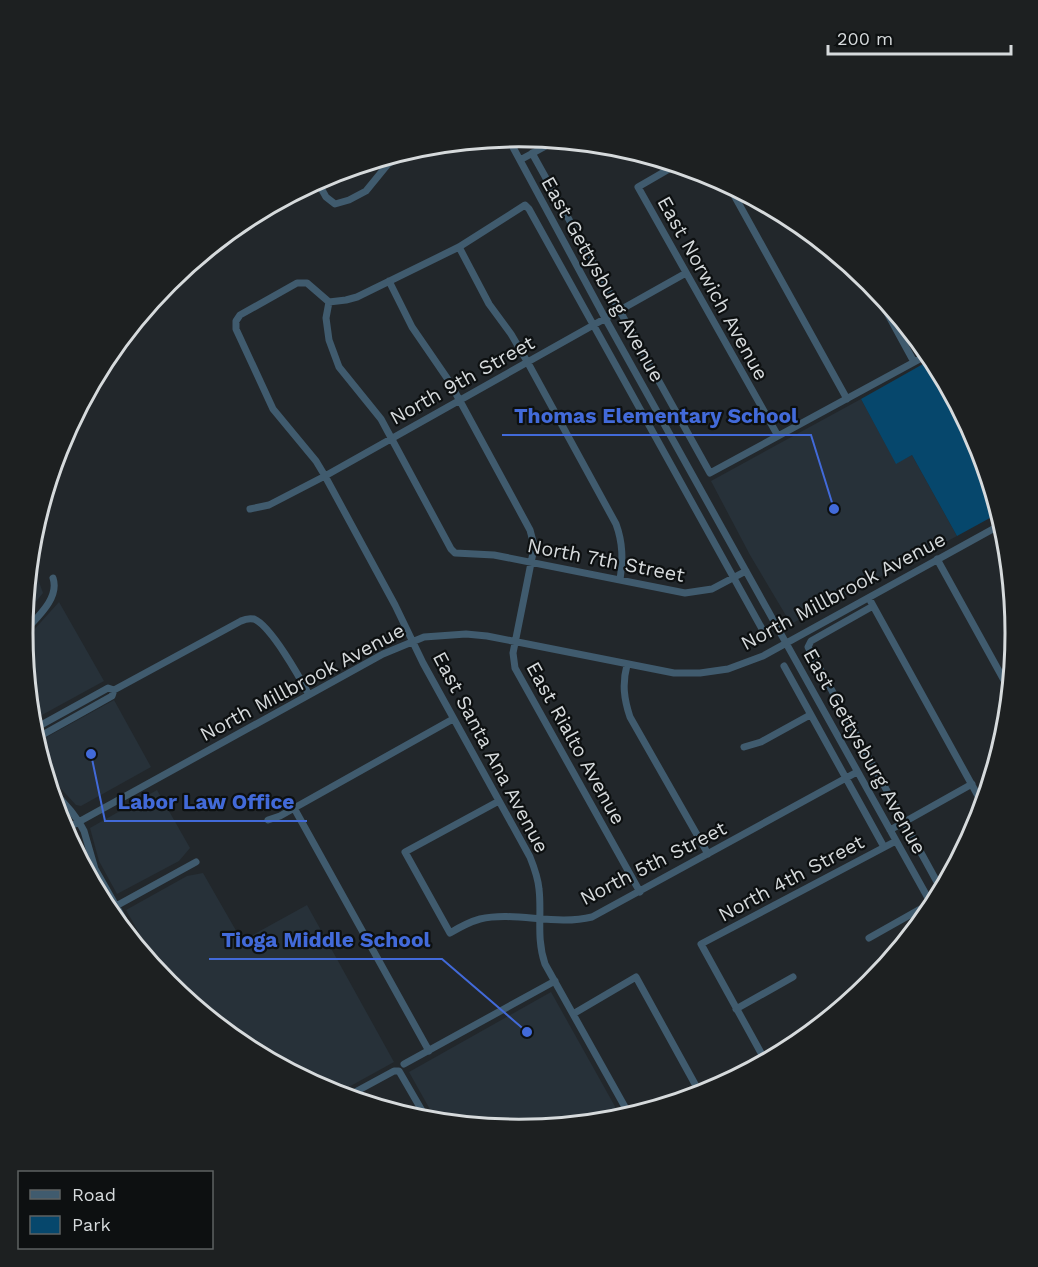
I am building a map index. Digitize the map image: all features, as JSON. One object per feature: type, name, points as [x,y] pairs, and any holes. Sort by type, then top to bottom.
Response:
[{"type":"street","name":"East Gettysburg Avenue","points":[[513,147],[605,318],[927,897]]},
{"type":"street","points":[[520,160],[541,148]]},
{"type":"street","points":[[532,153],[710,474],[920,359]]},
{"type":"street","points":[[322,189],[335,204],[349,200],[366,191],[386,166]]},
{"type":"street","name":"East Norwich Avenue","points":[[666,170],[638,186],[778,436]]},
{"type":"street","points":[[736,199],[846,399]]},
{"type":"street","points":[[392,439],[371,406],[339,367],[329,340],[326,318],[329,302],[357,297],[459,247],[525,205],[530,209],[766,636]]},
{"type":"street","points":[[459,247],[489,304],[511,334],[528,363],[616,524],[621,538],[620,580]]},
{"type":"street","name":"North 9th Street","points":[[250,509],[269,505],[325,476],[686,273]]},
{"type":"street","name":"East Rialto Avenue","points":[[389,281],[412,327],[460,400],[530,530],[534,544],[513,661],[518,676],[640,892]]},
{"type":"street","name":"East Santa Ana Avenue","points":[[329,302],[307,283],[297,283],[240,315],[236,321],[236,329],[273,409],[309,451],[325,476],[453,719],[530,857],[537,873],[540,890],[539,919],[542,953],[555,981],[625,1107]]},
{"type":"street","points":[[893,324],[914,362]]},
{"type":"street","name":"North 7th Street","points":[[392,439],[455,553],[494,555],[685,593],[712,589],[746,571]]},
{"type":"street","name":"North Millbrook Avenue","points":[[73,825],[412,640],[445,634],[466,634],[515,641],[674,673],[713,672],[743,664],[993,529]]},
{"type":"street","points":[[937,559],[1003,678]]},
{"type":"street","points":[[33,620],[52,598],[55,587],[53,578]]},
{"type":"street","points":[[868,597],[977,794]]},
{"type":"street","name":"North Millbrook Avenue","points":[[809,644],[873,606]]},
{"type":"street","points":[[44,734],[112,696],[114,690],[241,621],[253,619],[262,625],[288,658],[309,695]]},
{"type":"street","name":"East Gettysburg Avenue","points":[[809,644],[809,651],[937,881]]},
{"type":"street","points":[[627,665],[624,693],[630,717],[708,855]]},
{"type":"street","name":"East Gettysburg Avenue","points":[[784,666],[884,847]]},
{"type":"street","points":[[41,725],[108,688],[114,690]]},
{"type":"street","points":[[744,747],[761,742],[810,715]]},
{"type":"street","points":[[268,820],[294,808],[453,719]]},
{"type":"street","name":"North 5th Street","points":[[499,801],[405,852],[450,933],[480,919],[494,917],[570,920],[592,917],[857,772]]},
{"type":"street","points":[[890,830],[972,784]]},
{"type":"street","points":[[64,803],[84,831],[96,869],[114,903]]},
{"type":"street","points":[[294,808],[429,1051]]},
{"type":"street","name":"North 4th Street","points":[[736,1009],[701,944],[896,841]]},
{"type":"street","points":[[116,906],[196,862]]},
{"type":"street","points":[[869,938],[916,913]]},
{"type":"street","points":[[573,1014],[636,977],[696,1086]]},
{"type":"street","points":[[762,1054],[736,1009],[793,977]]},
{"type":"street","points":[[404,1064],[555,981]]},
{"type":"street","points":[[356,1091],[394,1071],[401,1074],[421,1109]]},
{"type":"shaded area","points":[[861,399],[896,463],[912,455],[957,536],[791,624],[750,555],[711,481]]},
{"type":"shaded area","points":[[37,567],[38,579],[43,593],[34,604]]},
{"type":"shaded area","points":[[59,602],[104,681],[40,716],[34,665],[33,631]]},
{"type":"shaded area","points":[[114,700],[151,767],[81,806],[76,805],[58,785],[45,738]]},
{"type":"shaded area","points":[[157,790],[190,848],[179,861],[117,894],[99,861],[90,828]]},
{"type":"shaded area","points":[[203,873],[242,941],[307,905],[394,1062],[347,1088],[304,1069],[249,1038],[199,999],[175,977],[145,943],[126,910],[187,876]]},
{"type":"shaded area","points":[[551,992],[617,1109],[582,1115],[519,1120],[431,1111],[409,1072]]},
{"type":"green space","points":[[923,364],[940,390],[968,448],[990,518],[957,536],[912,455],[896,464],[861,399]]},
{"type":"place","name":"Thomas Elementary School","points":[[834,509]]},
{"type":"place","name":"Labor Law Office","points":[[91,754]]},
{"type":"place","name":"Tioga Middle School","points":[[527,1032]]}]
